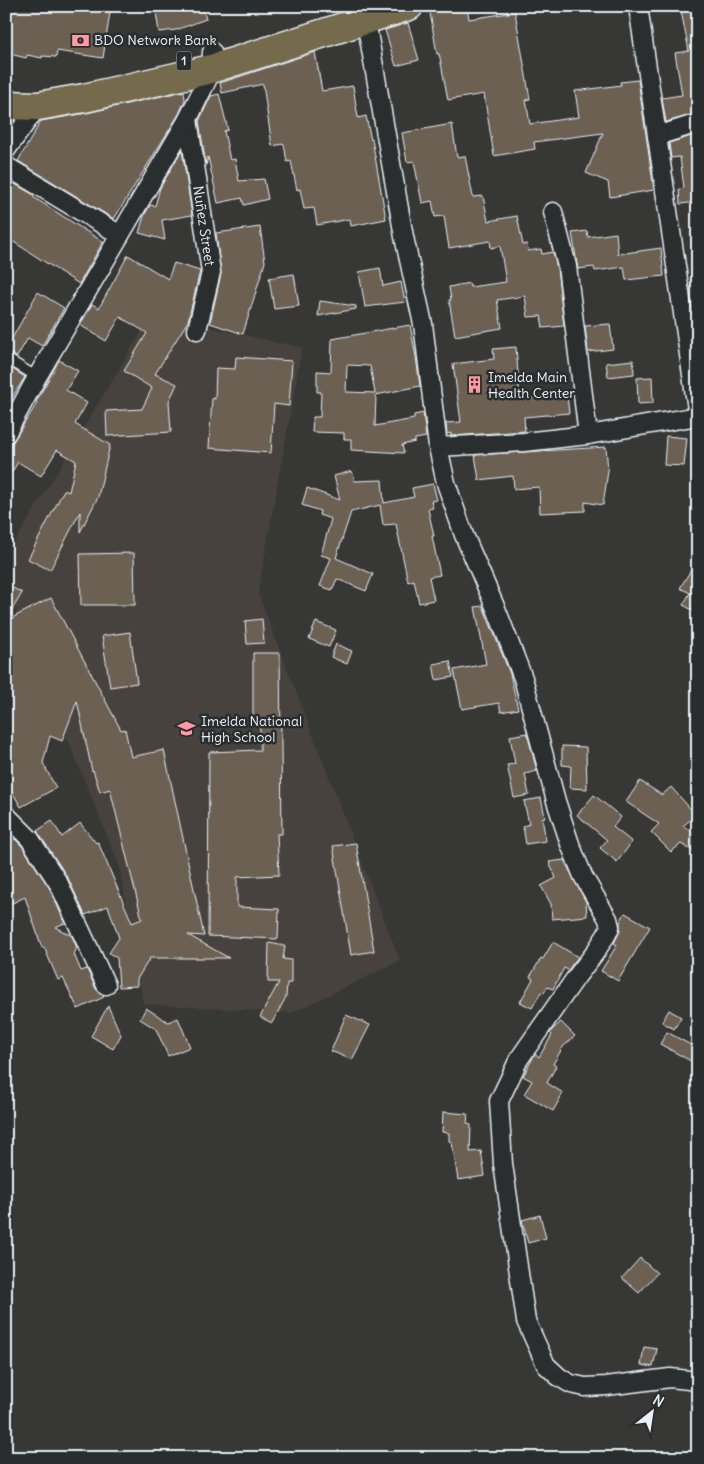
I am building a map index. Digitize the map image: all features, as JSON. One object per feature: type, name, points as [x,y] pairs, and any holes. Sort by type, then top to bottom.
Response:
[{"type":"highway","name":"1","points":[[6,105],[38,106],[84,98],[212,60],[360,11],[409,6]]},
{"type":"highway","name":"1","points":[[6,86],[17,88],[66,86],[134,77],[212,60]]},
{"type":"street","points":[[438,447],[524,442],[588,435],[698,416],[638,6]]},
{"type":"street","points":[[360,11],[404,238],[423,324],[438,447],[446,483],[464,535],[497,611],[523,678],[556,801],[570,844],[583,876],[608,919],[610,927],[594,954],[520,1059],[499,1101],[503,1164],[526,1321],[546,1365],[559,1377],[571,1384],[585,1387],[606,1386],[670,1378],[698,1381]]},
{"type":"street","points":[[6,434],[37,377],[188,119],[202,91],[212,60]]},
{"type":"street","points":[[6,150],[38,106]]},
{"type":"street","name":"Nuñez Street","points":[[188,119],[211,272],[197,330]]},
{"type":"street","points":[[658,136],[698,123]]},
{"type":"street","points":[[6,166],[120,235]]},
{"type":"street","points":[[553,212],[567,266],[588,435]]},
{"type":"street","points":[[6,815],[30,839],[59,884],[106,985]]},
{"type":"lane","points":[[6,358],[37,377]]},
{"type":"shaded area","name":"Imelda National High School","points":[[152,314],[302,348],[258,593],[400,961],[291,1013],[143,1004],[119,865],[6,588],[6,557]]},
{"type":"building","points":[[6,6],[111,6],[103,58],[57,51],[56,57],[42,56],[42,58],[27,55],[26,58],[6,53]]},
{"type":"building","points":[[155,6],[202,6],[206,19],[176,30],[159,32]]},
{"type":"building","points":[[467,6],[469,19],[515,12],[530,99],[526,100],[530,124],[579,117],[575,91],[621,85],[620,82],[638,80],[654,190],[610,197],[608,182],[586,173],[603,133],[534,142],[535,149],[494,156],[484,94],[448,100],[440,58],[439,54],[437,54],[429,7]]},
{"type":"building","points":[[680,6],[698,6],[698,78],[693,78],[698,113],[666,122],[662,98],[682,95],[675,53],[689,51]]},
{"type":"building","points":[[408,23],[419,60],[396,66],[385,30]]},
{"type":"building","points":[[315,52],[322,91],[353,86],[358,118],[366,116],[372,139],[386,219],[351,226],[350,219],[317,225],[314,208],[304,209],[300,189],[297,190],[291,161],[287,162],[284,144],[272,146],[263,84],[222,93],[220,83]]},
{"type":"building","points":[[184,91],[185,100],[179,114],[114,219],[18,161],[41,121],[87,113]]},
{"type":"building","points":[[219,94],[228,130],[224,131],[230,160],[235,159],[239,181],[264,179],[268,199],[244,205],[242,198],[218,203],[208,157],[206,165],[199,121],[211,96]]},
{"type":"building","points":[[452,124],[457,157],[465,156],[473,197],[483,196],[488,221],[517,216],[523,245],[527,244],[528,251],[541,249],[542,254],[553,252],[557,268],[564,326],[543,328],[541,316],[528,317],[525,296],[497,300],[502,328],[455,336],[449,300],[451,300],[449,287],[469,283],[470,287],[506,282],[500,246],[491,248],[490,241],[449,248],[444,216],[435,217],[432,201],[422,203],[414,161],[407,162],[402,133]]},
{"type":"building","points":[[698,134],[698,202],[680,204],[679,189],[684,188],[680,157],[671,158],[669,143]]},
{"type":"building","points":[[182,150],[192,215],[162,220],[165,240],[139,233],[144,216],[150,205],[155,206],[160,188]]},
{"type":"building","points":[[6,179],[34,195],[33,197],[103,242],[79,284],[6,237]]},
{"type":"building","points":[[260,227],[265,262],[243,334],[210,323],[221,274],[216,233]]},
{"type":"building","points":[[587,231],[588,237],[616,233],[618,254],[661,248],[664,276],[626,280],[624,267],[595,271],[594,267],[578,269],[572,233]]},
{"type":"building","points":[[128,255],[168,279],[174,263],[200,271],[188,321],[155,374],[177,384],[169,401],[171,432],[107,436],[106,411],[142,409],[152,388],[124,371],[147,333],[120,317],[106,341],[80,325],[92,304],[99,308]]},
{"type":"building","points":[[380,268],[383,286],[401,282],[405,302],[365,307],[359,272]]},
{"type":"building","points":[[294,274],[299,306],[274,309],[269,278]]},
{"type":"building","points":[[38,292],[64,308],[42,346],[28,338],[17,357],[6,352],[6,349]]},
{"type":"building","points":[[320,301],[356,306],[356,309],[318,316]]},
{"type":"building","points":[[610,324],[613,349],[588,352],[585,326]]},
{"type":"building","points":[[410,325],[420,386],[376,395],[375,426],[414,419],[414,415],[423,413],[426,437],[415,439],[415,442],[402,445],[404,453],[351,450],[351,439],[344,439],[344,433],[312,432],[313,417],[320,417],[321,392],[317,392],[317,371],[331,372],[332,339]],"holes":[[[347,365],[370,366],[375,393],[346,392]]]},
{"type":"building","points":[[516,347],[520,399],[567,395],[569,413],[524,417],[525,431],[451,436],[451,433],[447,434],[446,423],[461,422],[453,364],[494,359],[493,349]]},
{"type":"building","points":[[236,357],[292,361],[289,406],[274,404],[271,453],[209,448],[212,398],[215,399],[216,368],[235,369]]},
{"type":"building","points":[[59,360],[78,371],[66,390],[87,403],[75,424],[110,445],[98,497],[80,532],[80,512],[50,570],[28,559],[64,490],[69,492],[76,461],[57,450],[41,476],[18,462],[6,482],[6,453],[37,403]]},
{"type":"building","points":[[633,360],[634,374],[608,377],[606,363]]},
{"type":"building","points":[[6,365],[25,377],[6,407]]},
{"type":"building","points":[[652,377],[653,403],[638,404],[637,378]]},
{"type":"building","points":[[666,436],[687,438],[684,466],[664,465]]},
{"type":"building","points":[[606,447],[608,471],[603,505],[585,502],[585,511],[540,513],[539,487],[514,489],[513,476],[479,480],[475,455]]},
{"type":"building","points":[[352,471],[355,481],[382,480],[384,503],[414,497],[412,488],[433,484],[437,500],[431,501],[433,508],[428,509],[440,575],[429,577],[434,600],[419,603],[414,580],[408,582],[396,524],[383,525],[380,505],[351,512],[336,558],[373,574],[366,591],[337,579],[332,590],[320,586],[331,558],[321,555],[331,519],[319,515],[320,511],[302,505],[307,488],[340,500],[334,476]]},
{"type":"building","points":[[134,553],[135,605],[81,605],[80,554]]},
{"type":"building","points":[[698,558],[698,613],[683,605],[690,593],[680,588]]},
{"type":"building","points":[[6,584],[22,593],[6,620]]},
{"type":"building","points":[[51,598],[121,730],[125,729],[131,757],[164,750],[204,936],[188,935],[229,958],[150,958],[137,979],[137,986],[119,987],[117,958],[109,953],[119,938],[108,906],[85,915],[68,878],[37,831],[52,821],[62,837],[80,823],[96,843],[98,842],[132,923],[142,919],[110,789],[100,792],[92,771],[77,701],[62,741],[50,736],[43,763],[56,788],[21,807],[6,781],[6,621]]},
{"type":"building","points":[[483,606],[510,674],[518,709],[501,712],[499,703],[462,709],[454,670],[486,664],[475,607]]},
{"type":"building","points":[[262,619],[264,643],[247,644],[245,621]]},
{"type":"building","points":[[316,622],[336,630],[329,647],[309,639]]},
{"type":"building","points":[[130,632],[137,683],[110,687],[102,636]]},
{"type":"building","points":[[336,644],[352,651],[347,664],[331,657]]},
{"type":"building","points":[[253,653],[280,653],[282,834],[277,834],[279,875],[237,877],[237,907],[279,909],[278,939],[208,936],[209,752],[260,750],[260,725],[253,725]]},
{"type":"building","points":[[450,661],[453,677],[436,680],[433,664]]},
{"type":"building","points":[[527,733],[537,771],[525,774],[529,795],[514,798],[507,765],[515,764],[510,736]]},
{"type":"building","points":[[562,746],[586,747],[587,789],[570,788],[571,766],[562,765]]},
{"type":"building","points":[[640,781],[662,795],[671,787],[696,815],[683,826],[698,835],[698,854],[681,844],[671,852],[651,832],[659,824],[626,802]]},
{"type":"building","points":[[594,795],[621,817],[613,827],[632,842],[617,862],[600,848],[607,840],[577,815]]},
{"type":"building","points":[[541,798],[545,817],[542,818],[546,841],[526,844],[523,826],[529,824],[524,801]]},
{"type":"building","points":[[15,839],[22,846],[50,889],[65,923],[55,927],[72,936],[77,948],[74,954],[81,971],[87,969],[96,989],[104,997],[78,1009],[63,978],[58,980],[44,947],[42,948],[25,897],[6,906],[6,845]]},
{"type":"building","points":[[356,843],[374,951],[351,955],[333,846]]},
{"type":"building","points":[[564,860],[586,902],[587,916],[552,919],[551,904],[541,886],[556,878],[549,862]]},
{"type":"building","points":[[625,913],[650,927],[618,981],[601,971],[617,945],[614,943],[620,931],[620,922]]},
{"type":"building","points":[[553,942],[578,957],[568,970],[564,968],[553,989],[547,987],[544,993],[541,992],[532,1008],[520,1002],[533,979],[530,977]]},
{"type":"building","points":[[269,943],[285,946],[283,959],[291,960],[291,983],[287,983],[286,997],[272,1023],[260,1017],[279,982],[268,982]]},
{"type":"building","points":[[108,1006],[121,1035],[113,1049],[91,1036]]},
{"type":"building","points":[[146,1008],[168,1022],[178,1018],[190,1047],[168,1056],[156,1029],[140,1019]]},
{"type":"building","points":[[669,1010],[681,1017],[674,1029],[662,1022]]},
{"type":"building","points":[[346,1015],[370,1025],[352,1060],[331,1051]]},
{"type":"building","points":[[561,1022],[575,1036],[563,1047],[553,1064],[556,1066],[547,1083],[563,1093],[553,1111],[524,1094],[532,1081],[523,1076],[535,1054],[539,1057],[552,1035],[550,1033]]},
{"type":"building","points":[[667,1032],[698,1049],[698,1065],[660,1044]]},
{"type":"building","points":[[443,1112],[468,1114],[467,1123],[471,1125],[470,1152],[481,1151],[485,1176],[458,1180],[452,1142],[449,1141],[449,1133],[442,1132]]},
{"type":"building","points":[[540,1215],[546,1238],[528,1243],[522,1220]]},
{"type":"building","points":[[640,1258],[657,1273],[639,1293],[622,1278]]},
{"type":"building","points":[[644,1347],[657,1349],[653,1367],[641,1365]]},
{"type":"place","name":"BDO Network Bank","points":[[80,40]]},
{"type":"place","name":"Imelda Main Health Center","points":[[474,385]]},
{"type":"place","name":"Imelda National High School","points":[[187,729]]}]
